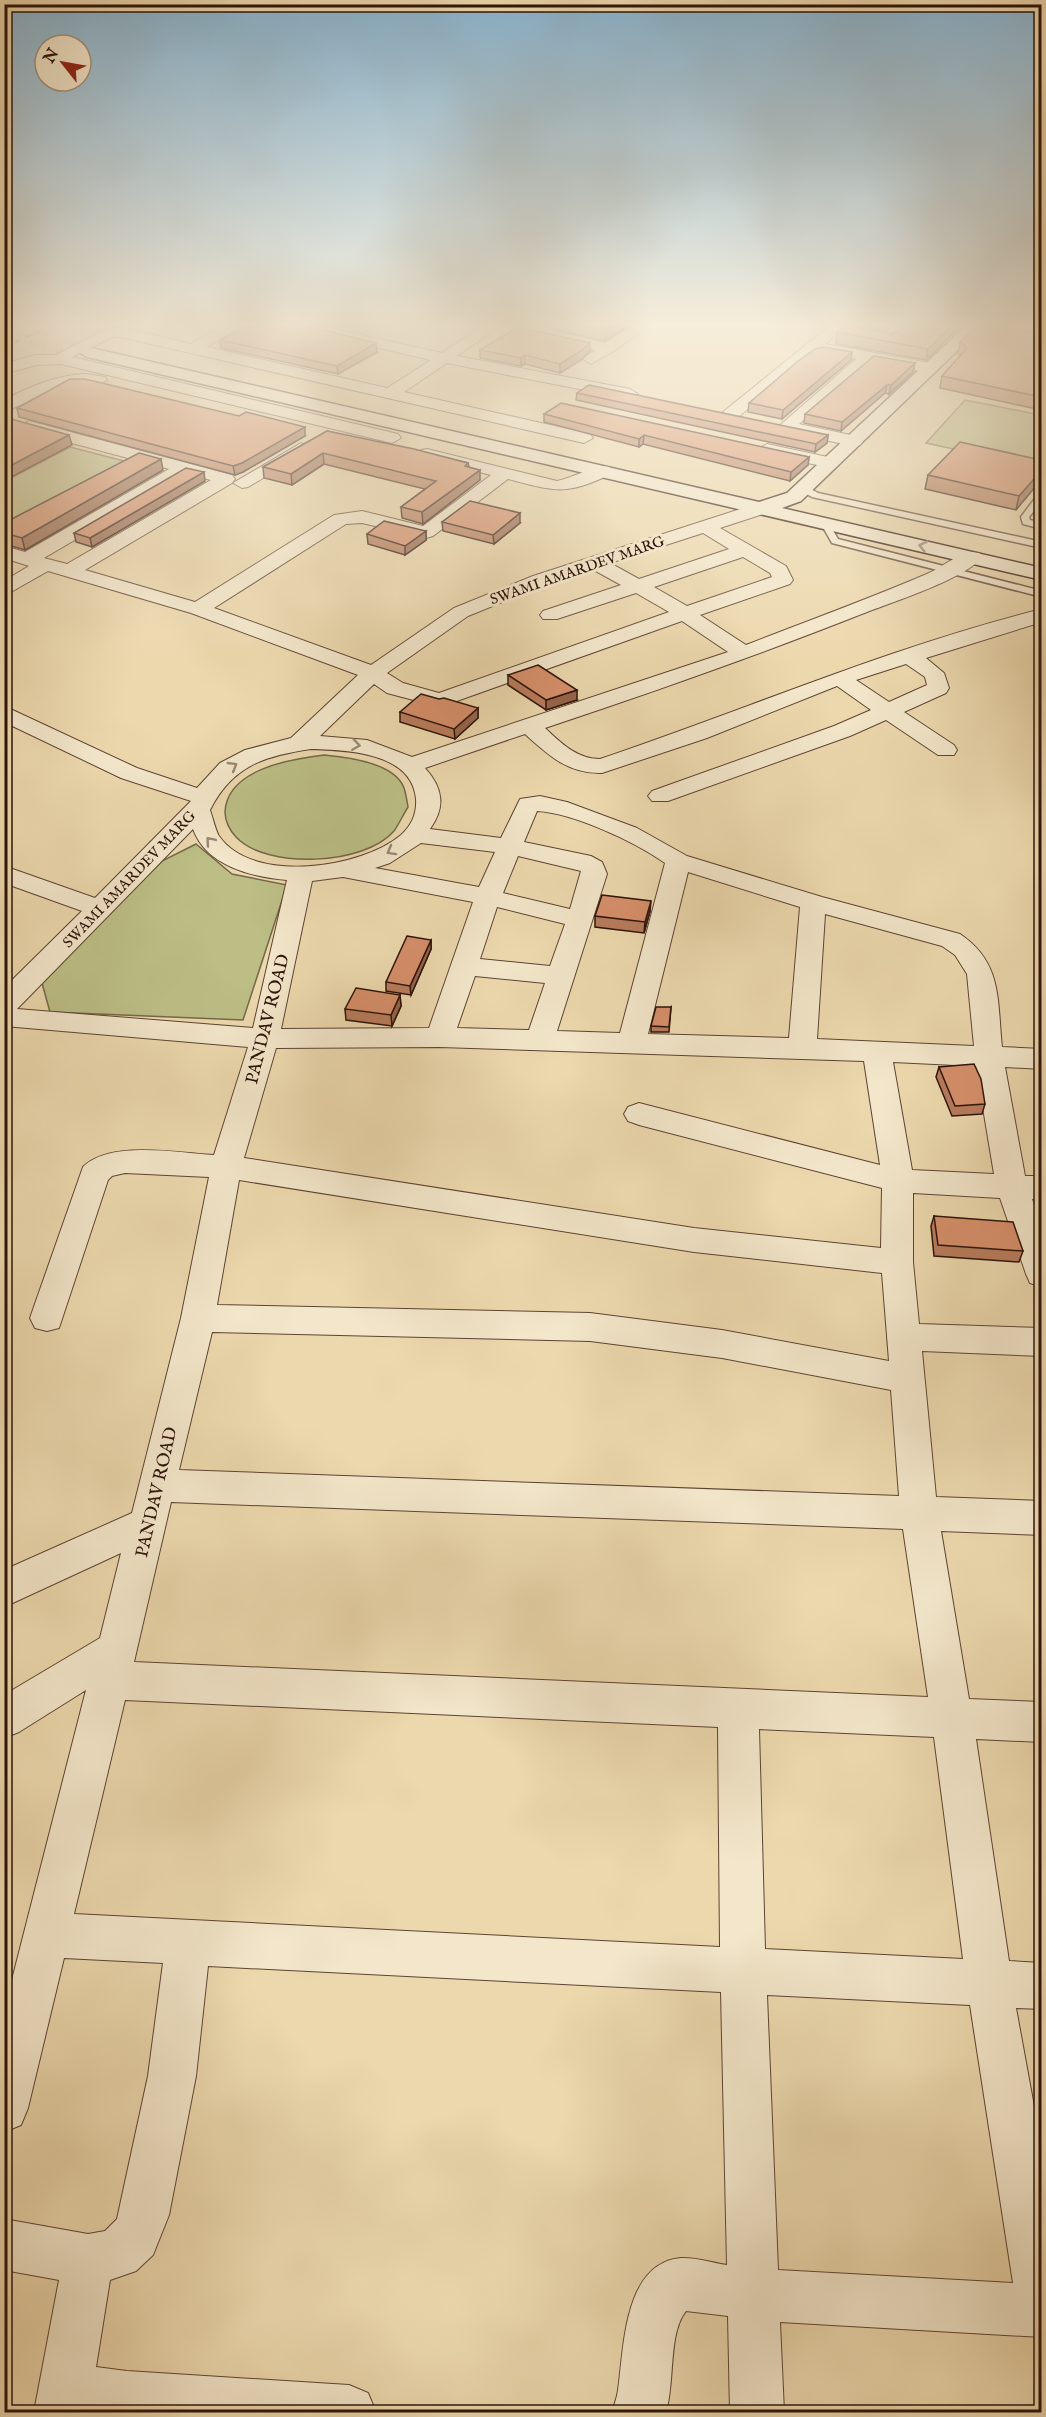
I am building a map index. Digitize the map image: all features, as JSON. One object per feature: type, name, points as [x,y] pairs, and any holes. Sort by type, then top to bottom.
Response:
[{"type":"main road","points":[[390,437],[761,499],[824,522],[1041,574]]},
{"type":"main road","points":[[543,437],[578,443],[736,484]]},
{"type":"main road","points":[[799,493],[858,437]]},
{"type":"main road","points":[[761,499],[799,493],[1041,554]]},
{"type":"street","points":[[70,437],[226,479],[71,570]]},
{"type":"street","points":[[242,483],[320,437]]},
{"type":"street","points":[[380,437],[405,441],[505,473],[557,486],[578,483],[603,471]]},
{"type":"street","points":[[555,437],[578,443],[587,437]]},
{"type":"street","points":[[834,437],[854,441]]},
{"type":"street","points":[[752,445],[831,463]]},
{"type":"street","points":[[4,590],[38,560],[184,468]]},
{"type":"street","points":[[198,609],[341,519],[362,517],[426,532],[505,473]]},
{"type":"street","name":"SWAMI AMARDEV MARG","points":[[4,1005],[100,909],[200,803],[221,773],[246,758],[298,744],[373,674],[460,612],[548,577],[705,527],[761,499]]},
{"type":"street","points":[[4,552],[38,560],[198,609],[373,674],[395,688],[440,700],[783,580],[779,570],[705,527]]},
{"type":"street","points":[[629,551],[765,645]]},
{"type":"street","points":[[550,615],[743,551]]},
{"type":"street","points":[[410,765],[744,653],[949,571],[972,557]]},
{"type":"street","points":[[595,563],[686,614],[744,653]]},
{"type":"street","points":[[548,577],[632,632]]},
{"type":"street","points":[[529,726],[572,763],[591,767],[602,766],[699,733],[839,678],[1041,615]]},
{"type":"street","points":[[660,796],[890,712],[933,692],[940,684],[934,673],[906,656]]},
{"type":"street","points":[[839,678],[946,750]]},
{"type":"street","points":[[4,713],[129,773],[200,803],[203,834],[214,847],[227,857],[271,872],[301,874],[344,870],[392,852],[417,834],[429,814],[428,789],[410,765],[384,752],[361,745],[323,742],[298,744]]},
{"type":"street","points":[[440,1037],[488,897],[528,804],[543,802],[626,834],[669,853],[678,861],[813,903],[951,940],[964,949],[981,974],[989,1057],[1027,1188],[1041,1274]]},
{"type":"street","points":[[417,834],[455,837],[508,846],[582,861],[593,867],[594,874],[539,1042]]},
{"type":"street","points":[[632,1043],[678,861]]},
{"type":"street","points":[[344,870],[488,897],[578,919]]},
{"type":"street","points":[[4,874],[100,909]]},
{"type":"street","name":"PANDAV ROAD","points":[[4,2109],[115,1664],[198,1318],[226,1167],[265,1040],[301,874]]},
{"type":"street","points":[[802,1048],[813,903]]},
{"type":"street","points":[[464,966],[560,975]]},
{"type":"street","points":[[4,1017],[265,1040],[440,1037],[539,1042],[802,1048],[1041,1059]]},
{"type":"street","points":[[877,1052],[898,1181],[897,1262],[919,1513],[952,1718],[989,1983],[1041,2300]]},
{"type":"street","points":[[639,1114],[898,1181],[1027,1188]]},
{"type":"street","points":[[47,1318],[94,1175],[103,1166],[125,1162],[226,1167],[694,1240],[897,1262]]},
{"type":"street","points":[[198,1318],[590,1327],[722,1344],[907,1379]]},
{"type":"street","points":[[904,1337],[1041,1342]]},
{"type":"street","points":[[157,1485],[1041,1518]]},
{"type":"street","points":[[4,1588],[148,1523]]},
{"type":"street","points":[[4,1718],[115,1664],[738,1709],[1041,1722]]},
{"type":"street","points":[[738,1709],[743,1971],[757,2412]]},
{"type":"street","points":[[48,1935],[1041,1986]]},
{"type":"street","points":[[4,2244],[88,2260],[118,2253],[135,2237],[144,2215],[172,2076],[188,1942]]},
{"type":"street","points":[[88,2260],[63,2401],[127,2398],[349,2412]]},
{"type":"street","points":[[639,2412],[645,2393],[651,2328],[659,2303],[668,2292],[680,2284],[753,2294],[1041,2311]]},
{"type":"lane","points":[[799,493],[1041,545]]},
{"type":"lane","points":[[1041,495],[1025,516],[1026,522],[1041,526]]},
{"type":"lane","points":[[824,522],[836,541],[1041,594]]},
{"type":"green space","points":[[932,437],[1041,437],[1041,468],[926,443]]},
{"type":"green space","points":[[70,447],[128,462],[5,531],[5,481]]},
{"type":"green space","points":[[324,755],[369,763],[381,767],[399,779],[404,788],[408,807],[394,831],[380,842],[361,851],[339,857],[316,859],[292,859],[270,855],[250,848],[236,837],[228,826],[225,812],[228,797],[237,786],[249,776],[279,763]]},
{"type":"green space","points":[[196,844],[232,874],[287,885],[243,1020],[50,1012],[40,976],[162,861]]},
{"type":"building","points":[[4,437],[66,437],[4,469]]},
{"type":"building","points":[[124,437],[288,437],[233,466]]},
{"type":"building","points":[[317,437],[355,437],[468,463],[465,466],[480,470],[422,512],[401,507],[436,481],[323,453],[291,474],[263,467]]},
{"type":"building","points":[[651,437],[716,437],[809,457],[791,472]]},
{"type":"building","points":[[782,437],[826,437],[816,444]]},
{"type":"building","points":[[960,442],[1041,460],[1041,471],[1019,496],[928,475]]},
{"type":"building","points":[[139,453],[161,459],[22,538],[4,533],[4,523]]},
{"type":"building","points":[[186,468],[204,472],[90,538],[74,533]]},
{"type":"building","points":[[470,501],[520,513],[493,535],[442,522]]},
{"type":"building","points":[[384,521],[426,531],[405,546],[367,534]]},
{"type":"building","points":[[538,665],[577,690],[546,700],[508,675]]},
{"type":"building","points":[[421,694],[478,708],[454,729],[400,712]]},
{"type":"building","points":[[602,895],[651,901],[645,922],[595,916]]},
{"type":"building","points":[[407,936],[431,940],[410,986],[386,982]]},
{"type":"building","points":[[356,988],[400,995],[391,1015],[345,1009]]},
{"type":"building","points":[[656,1007],[671,1007],[669,1027],[651,1026]]},
{"type":"building","points":[[974,1064],[981,1079],[985,1104],[955,1106],[939,1067]]},
{"type":"building","points":[[934,1216],[1013,1222],[1023,1251],[938,1245]]}]
